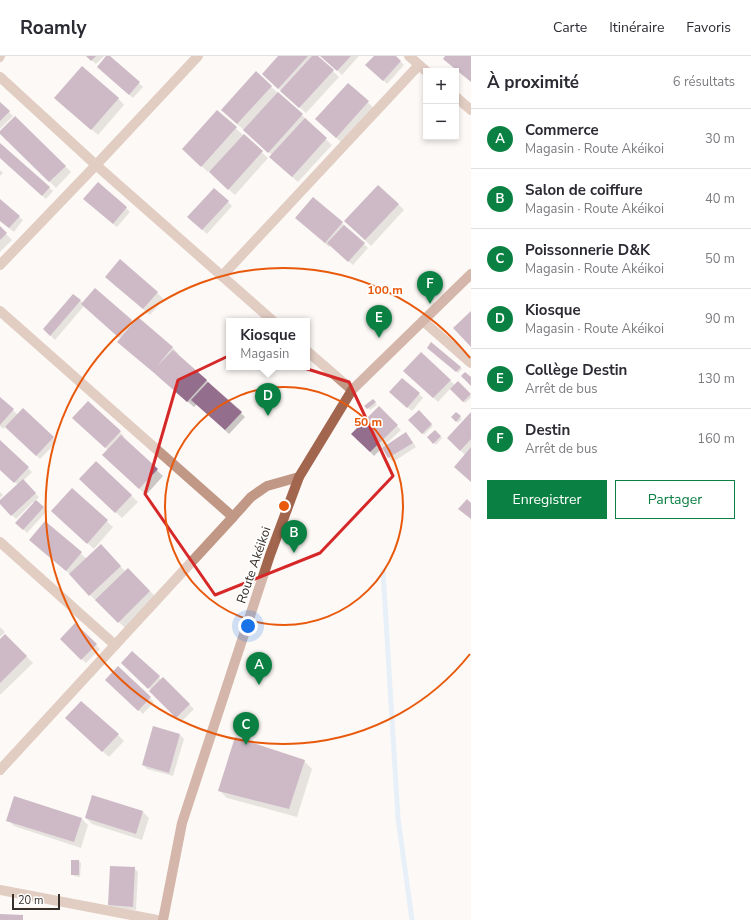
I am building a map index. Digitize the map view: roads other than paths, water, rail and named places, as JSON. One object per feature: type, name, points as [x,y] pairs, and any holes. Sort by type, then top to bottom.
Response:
[{"type":"street","points":[[0,265],[198,56]]},
{"type":"street","points":[[222,276],[422,68],[409,56]]},
{"type":"street","points":[[0,77],[96,165],[271,318]]},
{"type":"street","points":[[459,100],[471,110]]},
{"type":"street","name":"Route Akéikoi","points":[[163,920],[182,823],[270,555],[299,477],[352,390],[471,274]]},
{"type":"street","points":[[0,311],[233,517]]},
{"type":"street","points":[[423,321],[471,363]]},
{"type":"street","points":[[310,354],[352,390]]},
{"type":"street","points":[[0,770],[251,497],[267,486],[299,477]]},
{"type":"street","points":[[0,542],[115,645]]},
{"type":"street","points":[[0,890],[157,920]]},
{"type":"waterway","points":[[383,571],[398,818],[412,920]]},
{"type":"place","name":"Destin","points":[[430,304]]},
{"type":"place","name":"Collège Destin","points":[[379,338]]},
{"type":"place","name":"Kiosque","points":[[268,416]]},
{"type":"place","name":"Salon de coiffure","points":[[294,553]]},
{"type":"place","name":"Commerce","points":[[259,685]]},
{"type":"place","name":"Poissonnerie D&K","points":[[246,745]]}]
